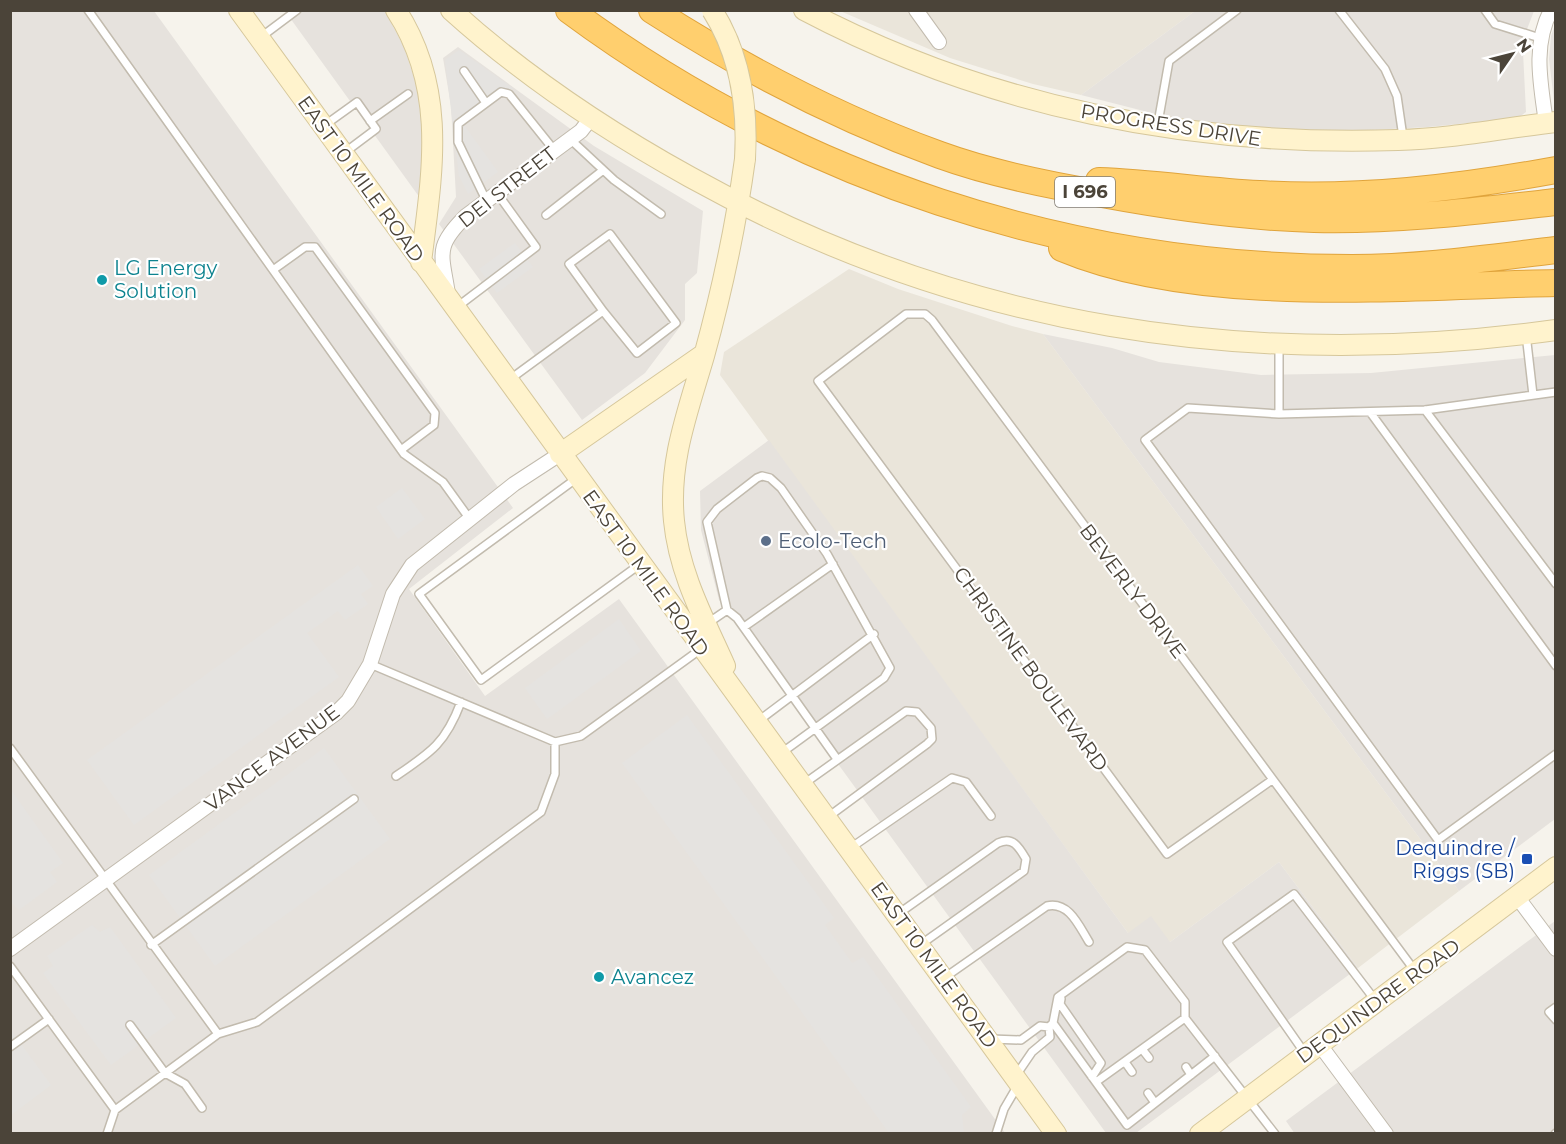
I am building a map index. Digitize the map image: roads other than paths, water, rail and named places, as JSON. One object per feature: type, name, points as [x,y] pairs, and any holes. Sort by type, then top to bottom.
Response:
[{"type":"highway","name":"I 696","points":[[569,10],[643,62],[729,113],[768,133],[881,183],[992,219],[1115,247],[1184,257],[1287,267],[1354,268],[1442,264],[1556,250]]},
{"type":"highway","name":"I 696","points":[[652,10],[766,79],[835,112],[942,156],[1055,186],[1178,208],[1316,219],[1452,214],[1556,202]]},
{"type":"highway","points":[[1055,186],[1093,181],[1150,183],[1259,194],[1322,194],[1413,190],[1556,170]]},
{"type":"highway","points":[[992,219],[1095,262],[1198,280],[1303,287],[1556,284]]},
{"type":"main road","name":"EAST 10 MILE ROAD","points":[[239,10],[640,564],[700,636],[740,699],[1056,1134]]},
{"type":"main road","points":[[396,10],[419,59],[432,111],[433,171],[420,262]]},
{"type":"main road","points":[[451,10],[485,40],[591,118],[739,204],[826,245],[970,295],[1101,325],[1219,341],[1279,346],[1423,344],[1556,330]]},
{"type":"main road","points":[[700,636],[675,531],[673,497],[681,429],[704,354],[739,204],[745,159],[745,116],[738,72],[728,43],[712,10]]},
{"type":"main road","name":"PROGRESS DRIVE","points":[[804,10],[908,58],[994,90],[1069,110],[1157,127],[1273,140],[1404,140],[1551,123]]},
{"type":"main road","points":[[560,454],[704,354]]},
{"type":"main road","name":"DEQUINDRE ROAD","points":[[1200,1134],[1518,898],[1556,867]]},
{"type":"street","points":[[916,10],[939,42]]},
{"type":"street","points":[[1551,10],[1540,38],[1539,64],[1551,123]]},
{"type":"street","name":"DEI STREET","points":[[452,305],[442,258],[446,237],[466,216],[570,139],[591,118]]},
{"type":"street","name":"VANCE AVENUE","points":[[10,950],[330,717],[348,700],[370,664],[393,594],[403,577],[424,553],[537,468],[560,454]]},
{"type":"street","points":[[1518,898],[1556,949]]},
{"type":"street","points":[[1313,1049],[1386,1134]]},
{"type":"lane","points":[[88,10],[401,450],[443,482],[470,518]]},
{"type":"lane","points":[[259,39],[297,10]]},
{"type":"lane","points":[[1157,127],[1169,61],[1237,10]]},
{"type":"lane","points":[[1339,10],[1385,69],[1397,96],[1404,140]]},
{"type":"lane","points":[[1485,10],[1495,24],[1540,38]]},
{"type":"lane","points":[[464,71],[486,103]]},
{"type":"lane","points":[[452,305],[536,247],[491,197],[458,142],[458,124],[501,92],[509,94],[554,150]]},
{"type":"lane","points":[[370,121],[408,94]]},
{"type":"lane","points":[[323,127],[357,102],[376,129],[342,154]]},
{"type":"lane","points":[[570,139],[602,171],[661,214]]},
{"type":"lane","points":[[546,215],[602,171]]},
{"type":"lane","points":[[610,234],[676,323],[637,353],[603,311],[568,264],[610,234]]},
{"type":"lane","points":[[273,270],[305,247],[315,247],[435,413],[434,425],[401,450]]},
{"type":"lane","points":[[507,381],[603,311]]},
{"type":"lane","name":"BEVERLY DRIVE","points":[[818,381],[906,314],[925,314],[932,320],[1416,972]]},
{"type":"lane","points":[[1526,334],[1533,395]]},
{"type":"lane","points":[[1279,346],[1279,414]]},
{"type":"lane","name":"CHRISTINE BOULEVARD","points":[[818,381],[1167,854],[1272,780]]},
{"type":"lane","points":[[1556,392],[1425,410],[1279,414],[1188,408],[1145,440],[1438,840],[1556,754]]},
{"type":"lane","points":[[1425,410],[1556,584]]},
{"type":"lane","points":[[1370,412],[1556,666]]},
{"type":"lane","points":[[780,754],[816,728],[888,674],[888,662],[833,564],[781,488],[770,478],[762,476],[717,508],[707,522],[726,610],[744,627],[816,728],[837,759]]},
{"type":"lane","points":[[577,478],[419,594],[474,671],[482,680],[640,564]]},
{"type":"lane","points":[[744,627],[833,564]]},
{"type":"lane","points":[[370,664],[555,742],[581,736],[700,636],[726,610]]},
{"type":"lane","points":[[758,722],[874,634]]},
{"type":"lane","points":[[396,776],[425,757],[442,740],[451,728],[461,702]]},
{"type":"lane","points":[[803,785],[906,711],[917,712],[931,728],[932,739],[927,744],[827,817]]},
{"type":"lane","points":[[107,1134],[115,1110],[218,1034],[257,1022],[541,812],[555,774],[555,742]]},
{"type":"lane","points":[[10,748],[151,945],[218,1034]]},
{"type":"lane","points":[[849,849],[951,778],[966,782],[991,816]]},
{"type":"lane","points":[[151,945],[354,799]]},
{"type":"lane","points":[[898,914],[998,843],[1007,841],[1016,844],[1026,858],[1024,871],[920,945]]},
{"type":"lane","points":[[1313,1049],[1227,942],[1294,894],[1377,1002]]},
{"type":"lane","points":[[944,978],[1047,906],[1058,905],[1070,912],[1089,942]]},
{"type":"lane","points":[[996,1134],[1004,1109],[1032,1052],[1050,1037],[1058,998],[1127,946],[1145,950],[1185,1002],[1185,1018],[1275,1134]]},
{"type":"lane","points":[[10,966],[115,1110]]},
{"type":"lane","points":[[1063,994],[1060,1004],[1065,1015],[1101,1063],[1094,1080]]},
{"type":"lane","points":[[1556,1007],[1549,1012],[1556,1020]]},
{"type":"lane","points":[[1094,1080],[1125,1062],[1185,1018]]},
{"type":"lane","points":[[10,1047],[49,1020]]},
{"type":"lane","points":[[130,1025],[165,1073],[185,1084],[202,1108]]},
{"type":"lane","points":[[988,1039],[1021,1040],[1040,1026],[1051,1025]]},
{"type":"lane","points":[[1051,1025],[1127,1125],[1215,1056]]},
{"type":"lane","points":[[1161,1035],[1167,1043]]},
{"type":"lane","points":[[1142,1050],[1149,1058]]},
{"type":"lane","points":[[1125,1062],[1132,1072]]},
{"type":"lane","points":[[1186,1068],[1191,1075]]},
{"type":"lane","points":[[1167,1081],[1172,1090]]},
{"type":"lane","points":[[1148,1093],[1155,1103]]},
{"type":"place","name":"LG Energy Solution","points":[[102,280]]},
{"type":"place","name":"Ecolo-Tech","points":[[766,541]]},
{"type":"place","name":"Dequindre / Riggs (SB)","points":[[1527,859]]},
{"type":"place","name":"Avancez","points":[[599,977]]}]
